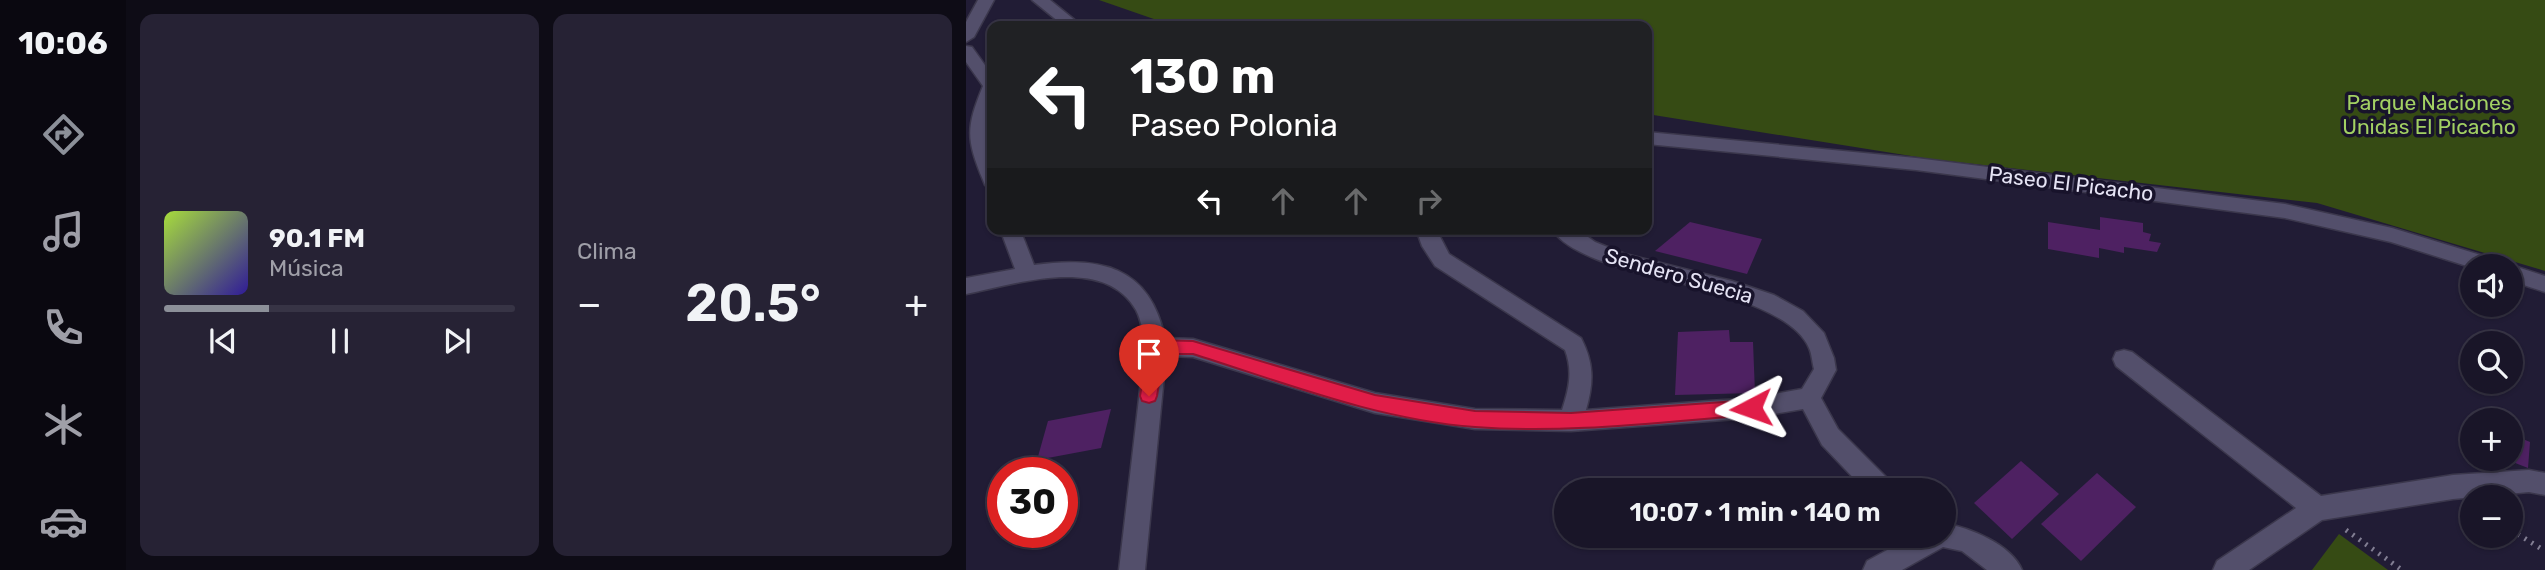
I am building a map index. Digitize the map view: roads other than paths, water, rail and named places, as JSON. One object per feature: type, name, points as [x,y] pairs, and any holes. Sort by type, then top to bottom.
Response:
[{"type":"street","points":[[966,37],[986,0]]},
{"type":"street","points":[[1040,0],[1067,21]]},
{"type":"street","points":[[966,51],[987,79]]},
{"type":"street","points":[[987,97],[975,123],[977,145],[987,168]]},
{"type":"street","name":"Paseo El Picacho","points":[[1652,138],[1916,164],[2285,211],[2392,235],[2460,257]]},
{"type":"street","points":[[1012,235],[1027,274]]},
{"type":"street","points":[[1428,235],[1442,260],[1573,344],[1582,361],[1583,379],[1571,421]]},
{"type":"street","name":"Sendero Suecia","points":[[1571,235],[1596,252],[1749,294],[1796,316],[1818,340],[1825,370],[1809,398]]},
{"type":"street","points":[[966,286],[1027,274],[1078,270],[1106,272],[1123,283],[1145,306],[1156,347],[1132,570]]},
{"type":"street","points":[[2523,277],[2545,284]]},
{"type":"street","points":[[1156,347],[1193,348],[1375,403],[1475,419],[1571,421],[1751,408],[1809,398],[1830,438],[1870,478]]},
{"type":"street","points":[[2124,359],[2317,509]]},
{"type":"street","points":[[2226,570],[2317,509],[2454,487],[2529,481],[2545,484]]},
{"type":"street","points":[[1956,539],[1968,540],[2009,570]]},
{"type":"street","points":[[1876,570],[1912,548]]},
{"type":"park label","name":"Parque Naciones Unidas El Picacho","points":[[2429,115]]}]
